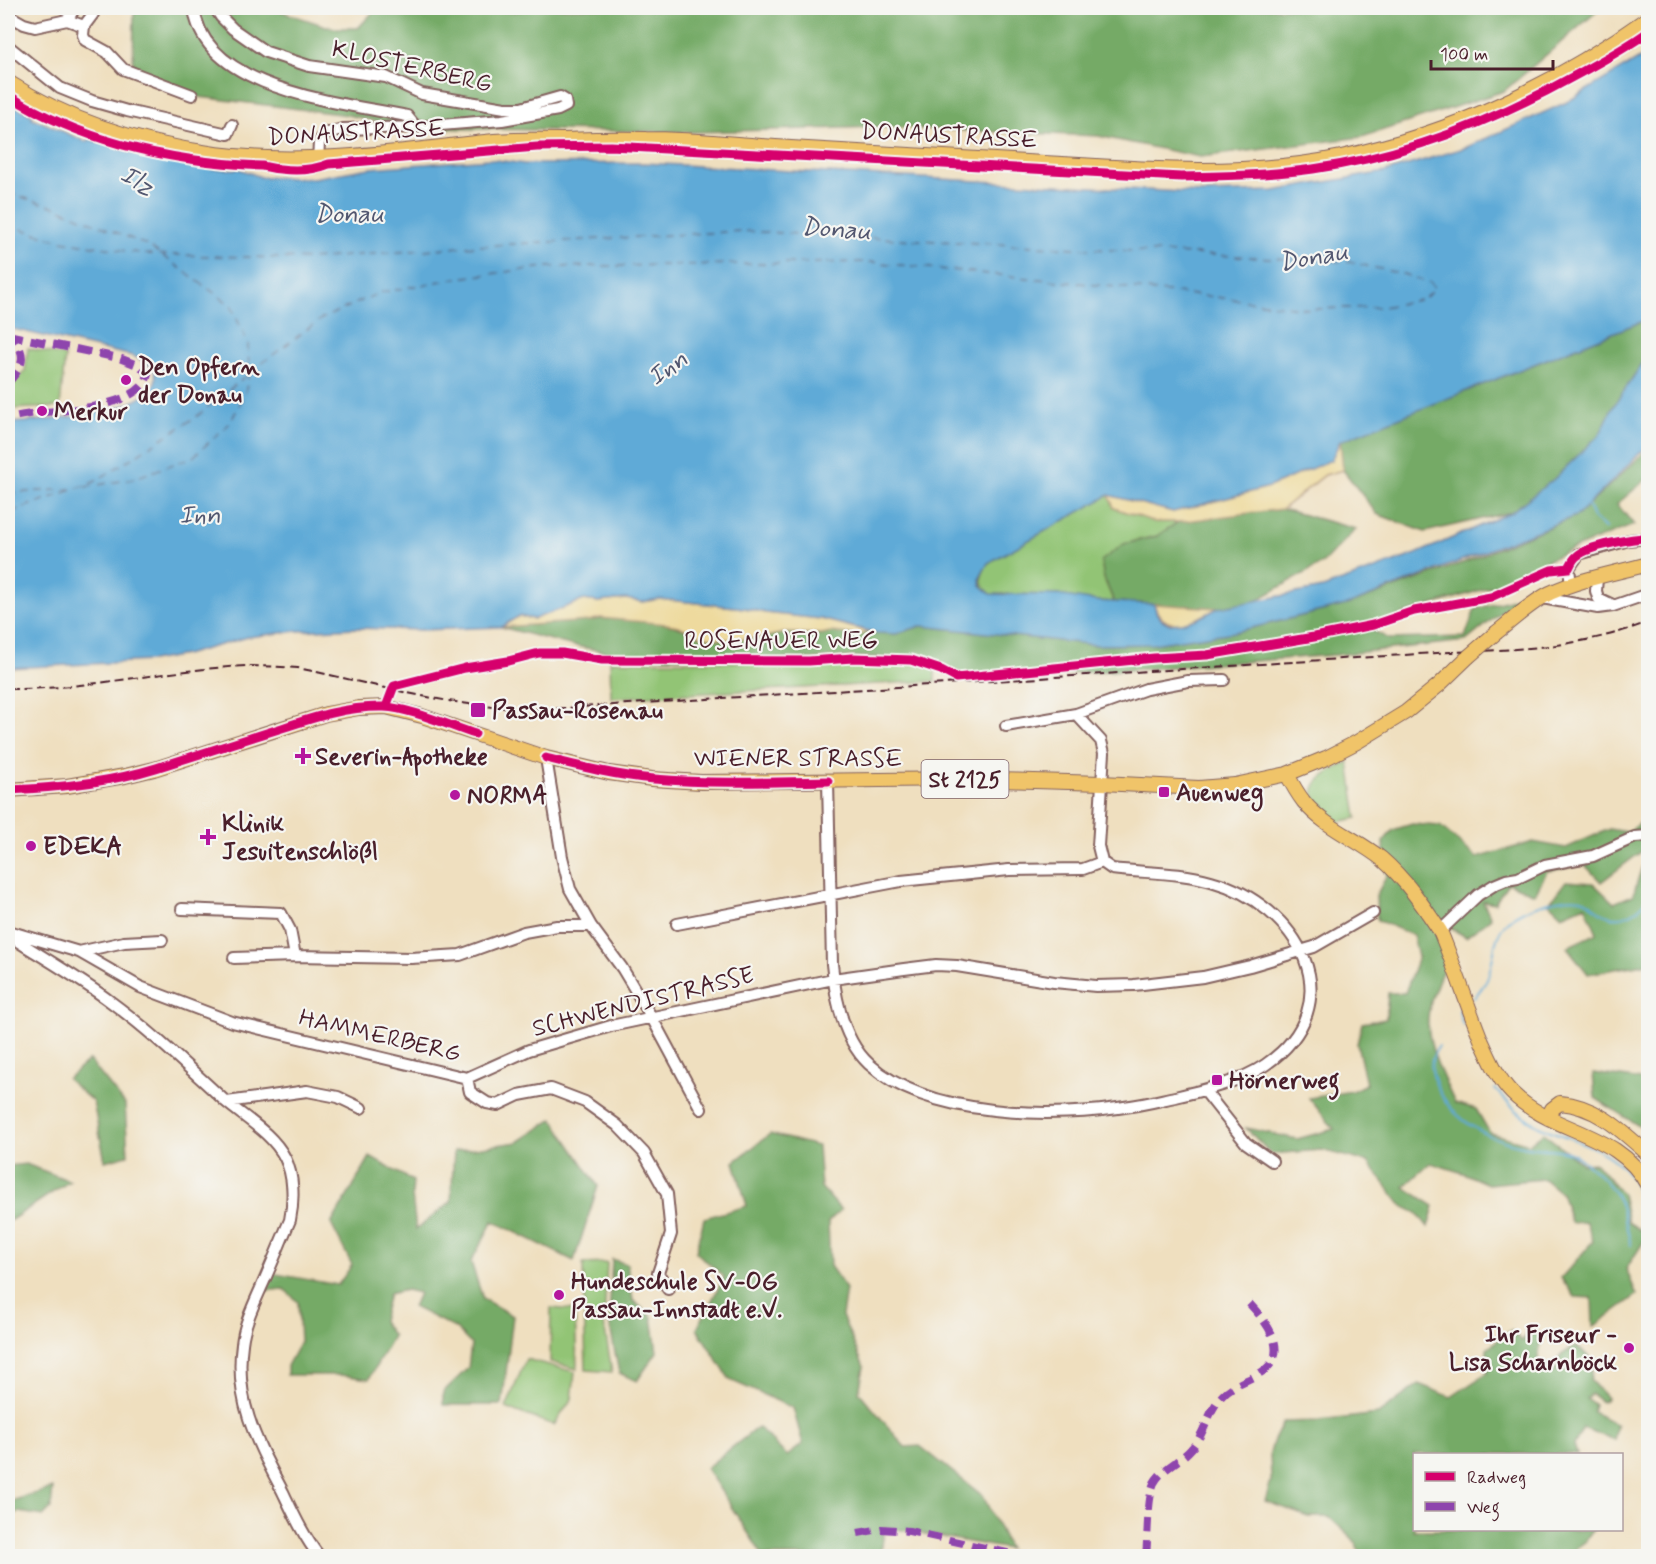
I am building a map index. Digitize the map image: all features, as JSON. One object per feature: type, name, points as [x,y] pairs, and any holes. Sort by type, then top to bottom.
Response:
[{"type":"main road","name":"DONAUSTRASSE","points":[[8,82],[52,108],[96,126],[160,144],[214,154],[294,160],[396,153],[499,141],[649,138],[1176,170],[1253,168],[1339,157],[1413,138],[1467,120],[1526,93],[1609,46],[1648,18]]},
{"type":"main road","name":"WIENER STRASSE","points":[[8,790],[61,786],[125,776],[154,769],[326,714],[359,708],[386,707],[422,716],[546,758],[609,774],[652,779],[701,782],[963,779],[1199,788],[1255,782],[1287,774],[1336,753],[1406,712],[1497,632],[1542,598],[1572,585],[1648,564]]},
{"type":"main road","points":[[1287,774],[1296,791],[1312,811],[1369,849],[1397,874],[1416,896],[1440,931],[1477,1030],[1508,1088],[1523,1102],[1548,1118],[1599,1139],[1622,1153],[1640,1170],[1648,1186]]},
{"type":"main road","points":[[1548,1118],[1552,1109],[1560,1103],[1602,1116],[1648,1154]]},
{"type":"street","points":[[67,20],[75,8]]},
{"type":"street","points":[[96,8],[84,26],[85,40],[107,52],[123,69],[192,95]]},
{"type":"street","name":"KLOSTERBERG","points":[[194,8],[200,28],[214,51],[248,74],[287,91],[340,105],[407,116],[416,127]]},
{"type":"street","name":"KLOSTERBERG","points":[[215,8],[233,29],[266,52],[309,66],[386,77],[422,94],[505,108],[521,108],[560,97],[566,100],[566,106],[558,110],[517,118],[416,127],[343,129],[327,134],[319,143],[318,159]]},
{"type":"street","points":[[8,15],[35,27],[67,20],[84,26]]},
{"type":"street","points":[[8,46],[60,88],[92,101],[228,134],[232,125]]},
{"type":"street","points":[[1572,585],[1569,568],[1579,554],[1629,540],[1648,538]]},
{"type":"street","points":[[1597,578],[1598,598],[1613,606]]},
{"type":"street","points":[[1542,598],[1598,608],[1613,606],[1648,594]]},
{"type":"street","points":[[1006,726],[1076,714],[1146,689],[1188,681],[1224,680]]},
{"type":"street","points":[[828,781],[834,979],[842,1017],[859,1054],[890,1079],[919,1095],[936,1100],[1011,1111],[1064,1112],[1131,1106],[1204,1090],[1250,1074],[1276,1056],[1296,1035],[1308,1009],[1311,984],[1301,951],[1294,937],[1280,919],[1256,901],[1230,888],[1211,880],[1112,869],[1102,862],[1098,846],[1104,753],[1101,741],[1076,714]]},
{"type":"street","points":[[546,758],[562,857],[570,889],[591,926],[622,968],[652,1018],[700,1108]]},
{"type":"street","points":[[1440,931],[1459,910],[1494,885],[1528,875],[1545,865],[1593,856],[1635,837],[1648,836]]},
{"type":"street","points":[[677,924],[901,881],[1009,870],[1072,870],[1091,867],[1102,862]]},
{"type":"street","points":[[182,909],[281,913],[290,930],[296,956]]},
{"type":"street","name":"SCHWENDISTRASSE","points":[[467,1078],[529,1050],[611,1026],[834,979],[904,969],[948,966],[987,969],[1076,985],[1134,986],[1203,977],[1314,947],[1373,913]]},
{"type":"street","points":[[234,958],[460,956],[524,932],[557,926],[591,926]]},
{"type":"street","points":[[8,933],[111,1002],[175,1055],[278,1147],[285,1158],[293,1192],[290,1220],[246,1323],[242,1344],[242,1381],[249,1421],[308,1542],[319,1557]]},
{"type":"street","name":"HAMMERBERG","points":[[8,933],[79,952],[140,987],[232,1022],[467,1078],[470,1092],[487,1103],[498,1105],[519,1095],[551,1089],[585,1102],[617,1125],[644,1153],[667,1194],[671,1234],[658,1273],[668,1289]]},
{"type":"street","name":"HAMMERBERG","points":[[79,952],[124,942],[162,940]]},
{"type":"street","points":[[1204,1090],[1246,1143],[1272,1161]]},
{"type":"street","points":[[227,1102],[307,1091],[338,1097],[361,1108]]},
{"type":"green space","points":[[134,8],[271,8],[332,28],[358,28],[377,8],[454,8],[514,12],[530,8],[1601,8],[1504,91],[1362,137],[1200,157],[1098,136],[880,127],[694,132],[405,128],[348,115],[199,97],[133,73]]},
{"type":"green space","points":[[1648,319],[1648,355],[1613,407],[1600,434],[1554,479],[1511,512],[1425,532],[1377,514],[1343,470],[1340,441]]},
{"type":"green space","points":[[28,348],[65,356],[60,407],[8,409],[8,389],[25,371]]},
{"type":"green space","points":[[1648,449],[1648,478],[1617,504],[1634,525],[1563,553],[1494,586],[1398,616],[1374,631],[1389,639],[1465,637],[1475,609],[1520,597],[1466,641],[1335,655],[963,680],[920,661],[904,658],[610,657],[607,652],[501,627],[624,619],[667,624],[688,631],[766,637],[784,633],[896,634],[921,626],[1097,645],[1153,644],[1235,632],[1350,604],[1465,562],[1578,515]]},
{"type":"green space","points":[[1109,495],[1114,508],[1155,522],[1178,522],[1157,536],[1124,544],[1104,578],[1114,602],[1058,595],[991,594],[984,586],[981,580],[988,563]]},
{"type":"green space","points":[[1282,509],[1356,529],[1323,563],[1252,603],[1218,608],[1114,602],[1104,578],[1101,561],[1124,544],[1157,536],[1178,522]]},
{"type":"green space","points":[[873,660],[920,664],[935,670],[935,681],[611,698],[610,661]]},
{"type":"green space","points":[[1349,762],[1357,818],[1338,822],[1318,803],[1314,795],[1314,788],[1318,781],[1326,775]]},
{"type":"green space","points":[[1643,820],[1642,851],[1601,882],[1585,865],[1547,871],[1535,894],[1508,883],[1495,903],[1483,901],[1491,918],[1466,937],[1449,927],[1435,929],[1447,962],[1431,1000],[1428,1017],[1429,1034],[1438,1065],[1455,1103],[1476,1109],[1490,1133],[1529,1144],[1543,1133],[1583,1164],[1596,1163],[1622,1194],[1628,1222],[1648,1235],[1626,1269],[1637,1295],[1593,1327],[1592,1298],[1575,1297],[1561,1278],[1593,1241],[1586,1222],[1571,1223],[1561,1193],[1544,1179],[1488,1184],[1431,1163],[1404,1187],[1434,1206],[1428,1227],[1417,1213],[1402,1206],[1368,1162],[1322,1150],[1271,1154],[1246,1128],[1297,1139],[1334,1129],[1309,1098],[1352,1091],[1366,1084],[1357,1044],[1362,1023],[1386,1019],[1388,993],[1405,993],[1418,957],[1413,935],[1377,920],[1376,896],[1387,875],[1383,842],[1393,830],[1412,824],[1440,826],[1477,858],[1533,842],[1566,848],[1609,829],[1628,832]]},
{"type":"green space","points":[[1642,867],[1648,869],[1648,963],[1588,974],[1567,947],[1597,933],[1585,905],[1562,915],[1549,903],[1566,881],[1593,883],[1614,903],[1633,895]]},
{"type":"green space","points":[[89,1060],[125,1104],[128,1155],[105,1161],[93,1102],[67,1079]]},
{"type":"green space","points":[[1593,1073],[1648,1081],[1648,1132],[1595,1098]]},
{"type":"green space","points":[[553,1119],[598,1186],[574,1261],[493,1221],[471,1262],[483,1299],[513,1316],[502,1405],[443,1405],[443,1392],[468,1368],[471,1344],[455,1328],[413,1307],[419,1293],[406,1290],[389,1294],[382,1321],[393,1336],[369,1379],[340,1375],[287,1375],[287,1366],[300,1342],[298,1302],[284,1289],[263,1291],[271,1273],[338,1285],[352,1265],[331,1224],[370,1157],[413,1181],[412,1195],[416,1229],[451,1202],[454,1151],[518,1142]]},
{"type":"green space","points":[[770,1134],[818,1146],[821,1187],[841,1210],[828,1222],[830,1266],[846,1289],[842,1316],[864,1367],[859,1392],[905,1447],[920,1446],[983,1496],[1009,1549],[885,1527],[880,1556],[763,1556],[706,1468],[758,1427],[787,1456],[803,1444],[793,1408],[730,1380],[697,1329],[724,1277],[696,1252],[704,1218],[747,1206],[734,1162]]},
{"type":"green space","points":[[26,1164],[70,1181],[8,1222],[8,1166]]},
{"type":"green space","points":[[612,1259],[627,1264],[633,1300],[652,1317],[657,1352],[637,1381],[619,1373],[609,1322]]},
{"type":"green space","points":[[607,1263],[604,1324],[612,1372],[586,1370],[583,1264]]},
{"type":"green space","points":[[551,1308],[575,1310],[577,1369],[550,1362]]},
{"type":"green space","points":[[1532,1328],[1542,1335],[1536,1371],[1554,1372],[1560,1356],[1576,1345],[1594,1362],[1590,1380],[1607,1398],[1602,1402],[1591,1394],[1586,1398],[1595,1405],[1593,1412],[1617,1425],[1614,1440],[1583,1428],[1574,1445],[1577,1453],[1413,1453],[1413,1531],[1592,1531],[1586,1541],[1575,1549],[1579,1556],[1362,1556],[1353,1539],[1329,1517],[1308,1517],[1265,1501],[1271,1481],[1270,1453],[1283,1422],[1319,1421],[1378,1414],[1419,1384],[1451,1397],[1487,1373],[1487,1348],[1511,1330],[1522,1341]]},
{"type":"green space","points":[[526,1359],[575,1372],[572,1399],[554,1425],[506,1408]]},
{"type":"green space","points":[[53,1488],[51,1508],[43,1516],[19,1512],[8,1516],[8,1502]]},
{"type":"sand","points":[[1340,441],[1343,470],[1325,475],[1282,509],[1178,522],[1155,522],[1114,508],[1109,495],[1173,512],[1269,487],[1331,460]]},
{"type":"sand","points":[[626,599],[642,602],[659,599],[745,608],[766,613],[821,619],[870,632],[859,635],[830,632],[822,634],[784,633],[733,640],[703,637],[678,626],[666,624],[600,618],[589,621],[501,627],[519,616],[534,619],[584,600],[598,602]]},
{"type":"sand","points":[[1154,604],[1218,608],[1191,621],[1173,623],[1165,621]]},
{"type":"water","points":[[1648,53],[1648,319],[1340,441],[1331,460],[1269,487],[1173,512],[1109,495],[988,563],[980,578],[981,585],[991,594],[1058,595],[1097,601],[1154,604],[1157,614],[1170,624],[1197,619],[1218,608],[1323,588],[1416,554],[1511,512],[1554,479],[1600,434],[1613,407],[1648,355],[1648,445],[1578,515],[1350,604],[1235,632],[1153,644],[1097,645],[921,626],[896,634],[877,633],[821,619],[659,599],[642,602],[626,599],[598,602],[584,600],[534,619],[519,616],[501,627],[422,630],[355,628],[297,631],[248,637],[185,655],[151,661],[8,668],[8,423],[64,418],[111,409],[132,402],[147,393],[156,377],[149,365],[133,356],[8,328],[8,102],[33,116],[32,118],[87,142],[89,139],[133,153],[214,169],[240,169],[261,177],[313,178],[370,168],[489,159],[525,164],[644,163],[1202,193],[1273,191],[1385,172],[1467,147],[1567,102]]},
{"type":"waterway","points":[[1588,506],[1593,517],[1605,528]]},
{"type":"waterway","points":[[1474,998],[1487,979],[1496,941],[1502,928],[1522,912],[1553,901],[1573,898],[1587,901],[1607,916],[1620,917],[1632,913],[1648,899]]},
{"type":"waterway","points":[[1461,1008],[1459,1012],[1463,1025]]},
{"type":"waterway","points":[[1439,1046],[1433,1055],[1433,1073],[1443,1098],[1452,1110],[1476,1129],[1490,1136],[1520,1145],[1568,1152],[1584,1161],[1602,1177],[1616,1195],[1623,1211],[1631,1245]]},
{"type":"waterway","points":[[1495,1089],[1516,1110],[1534,1123],[1608,1155],[1617,1162],[1634,1184],[1648,1227]]},
{"type":"ferry route","points":[[8,193],[58,208],[149,246],[231,305],[248,344],[249,374],[245,394],[230,423],[193,457],[132,479],[80,488]]},
{"type":"ferry route","points":[[8,225],[62,241],[146,254],[311,259],[460,247],[742,231],[1349,262],[1403,274],[1431,283],[1434,289],[1424,299],[1383,307],[1309,309],[1215,297],[871,262],[546,267],[457,278],[379,293],[321,319],[258,366],[196,417],[94,482],[8,513]]},
{"type":"ferry route","points":[[8,493],[72,489]]},
{"type":"railway","points":[[8,689],[98,683],[217,668],[266,666],[298,668],[453,702],[516,709],[549,709],[1501,650],[1576,642],[1648,622]]},
{"type":"marked path","points":[[8,335],[119,358],[140,366],[148,374],[143,385],[120,400],[87,408],[8,418]]},
{"type":"marked path","points":[[8,383],[18,371],[22,361],[20,350],[13,336]]},
{"type":"marked path","points":[[1146,1556],[1149,1508],[1157,1478],[1196,1443],[1214,1407],[1224,1394],[1234,1386],[1262,1372],[1273,1360],[1276,1351],[1271,1332],[1247,1301]]},
{"type":"marked path","points":[[858,1533],[881,1529],[909,1531],[1021,1556]]},
{"type":"cycle path","points":[[8,95],[67,126],[130,147],[195,160],[286,170],[311,169],[329,164],[537,147],[611,146],[1181,177],[1231,176],[1297,171],[1348,163],[1383,155],[1450,134],[1547,91],[1614,54],[1648,32]]},
{"type":"cycle path","name":"ROSENAUER WEG","points":[[386,707],[394,686],[539,653],[562,653],[602,660],[809,661],[853,658],[911,660],[941,670],[956,678],[1154,658],[1207,655],[1373,625],[1414,611],[1491,597],[1551,570],[1569,568],[1576,557],[1583,552],[1622,541],[1648,538]]},
{"type":"cycle path","points":[[8,790],[64,786],[120,777],[156,768],[319,716],[358,708],[394,708],[475,734]]},
{"type":"cycle path","points":[[546,758],[640,778],[676,781],[828,781]]},
{"type":"place","name":"Den Opfern der Donau","points":[[126,380]]},
{"type":"place","name":"Merkur","points":[[42,411]]},
{"type":"place","name":"Passau-Rosenau","points":[[478,710]]},
{"type":"place","name":"Severin-Apotheke","points":[[303,756]]},
{"type":"place","name":"Auenweg","points":[[1164,792]]},
{"type":"place","name":"NORMA","points":[[455,795]]},
{"type":"place","name":"Klinik Jesuitenschlößl","points":[[208,837]]},
{"type":"place","name":"EDEKA","points":[[31,846]]},
{"type":"place","name":"Hörnerweg","points":[[1217,1080]]},
{"type":"place","name":"Hundeschule SV-OG Passau-Innstadt e.V.","points":[[559,1295]]},
{"type":"place","name":"Ihr Friseur - Lisa Scharnböck","points":[[1629,1348]]},
{"type":"water label","name":"Ilz","points":[[138,180]]},
{"type":"water label","name":"Donau","points":[[349,213]]},
{"type":"water label","name":"Donau","points":[[836,228]]},
{"type":"water label","name":"Donau","points":[[1313,256]]},
{"type":"water label","name":"Inn","points":[[667,367]]},
{"type":"water label","name":"Inn","points":[[200,514]]}]
